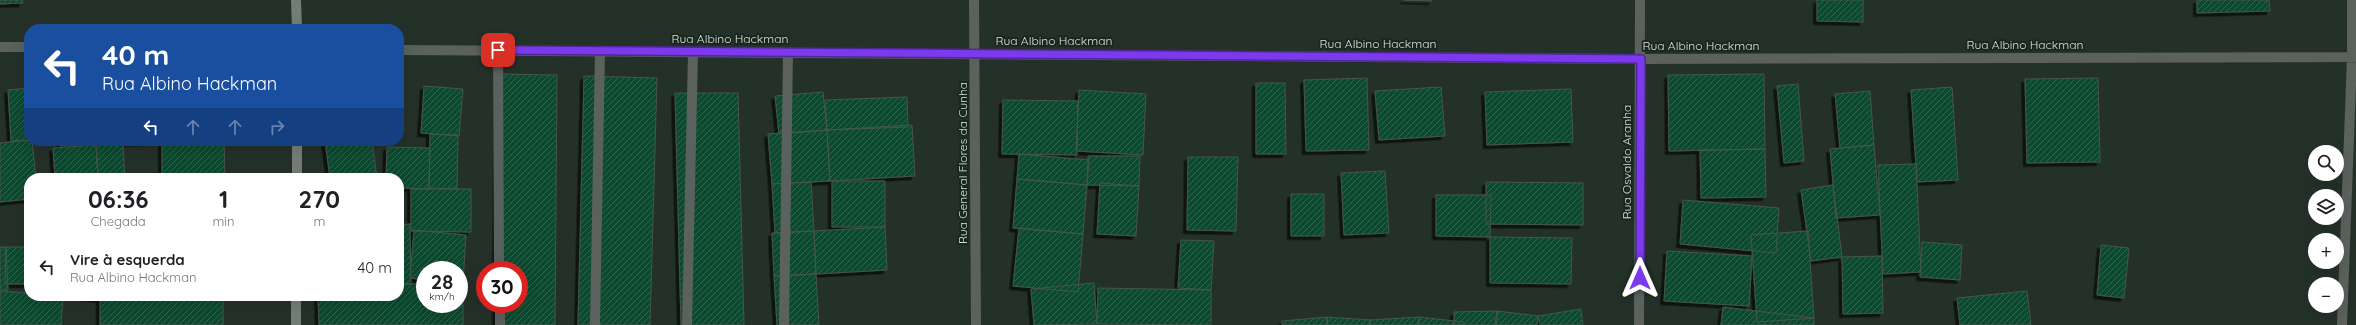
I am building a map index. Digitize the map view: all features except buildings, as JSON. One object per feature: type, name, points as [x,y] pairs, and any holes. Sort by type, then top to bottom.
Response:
[{"type":"street","points":[[296,0],[297,24]]},
{"type":"street","name":"Rua General Flores da Cunha","points":[[974,0],[976,54],[976,325]]},
{"type":"street","name":"Rua Osvaldo Aranha","points":[[1639,325],[1640,0]]},
{"type":"street","points":[[2342,325],[2354,57],[2352,0]]},
{"type":"street","points":[[0,47],[24,47]]},
{"type":"street","name":"Rua Albino Hackman","points":[[404,50],[1641,59],[2354,57]]},
{"type":"street","points":[[498,50],[499,261]]},
{"type":"street","points":[[595,325],[600,51]]},
{"type":"street","points":[[687,325],[692,52]]},
{"type":"street","points":[[784,325],[788,53]]},
{"type":"street","points":[[297,146],[297,173]]},
{"type":"street","points":[[296,301],[296,325]]},
{"type":"street","points":[[500,313],[500,325]]},
{"type":"route","points":[[498,50],[1641,59],[1640,278]]}]
